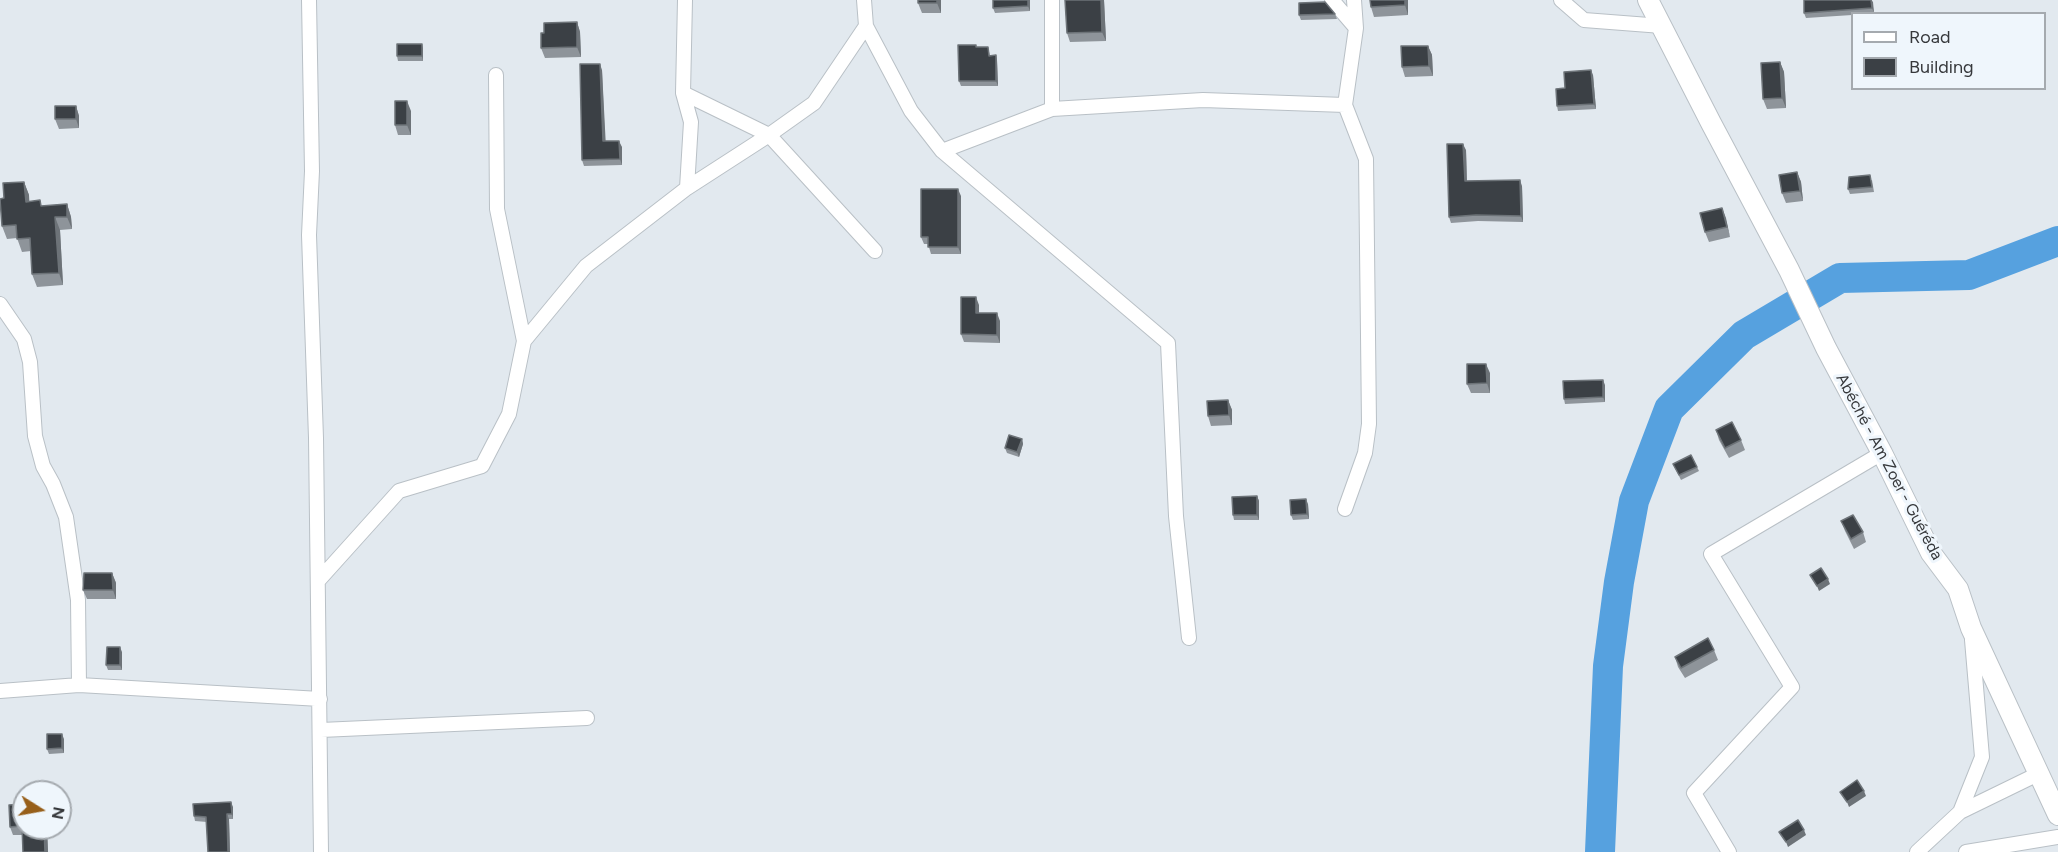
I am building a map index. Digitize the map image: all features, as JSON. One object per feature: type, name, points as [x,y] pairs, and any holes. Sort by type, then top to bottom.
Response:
[{"type":"main road","points":[[1648,0],[1662,26]]},
{"type":"main road","name":"Abéché - Am Zoer - Guéréda","points":[[1662,26],[1789,270],[1826,348],[1882,453],[1931,553],[1958,589],[1971,628],[2058,815]]},
{"type":"street","points":[[309,0],[312,171],[309,235],[321,699],[321,852]]},
{"type":"street","points":[[685,0],[683,93],[691,122],[687,188]]},
{"type":"street","points":[[864,0],[866,26],[911,111],[942,151],[1168,343],[1176,516],[1189,638]]},
{"type":"street","points":[[1052,0],[1052,109]]},
{"type":"street","points":[[1332,0],[1356,28]]},
{"type":"street","points":[[1345,509],[1365,453],[1369,424],[1366,159],[1345,105],[1356,28],[1354,0]]},
{"type":"street","points":[[1561,0],[1584,20],[1662,26]]},
{"type":"street","points":[[524,341],[586,266],[687,188],[814,103],[866,26]]},
{"type":"street","points":[[318,581],[399,491],[482,466],[509,414],[524,341],[497,209],[496,75]]},
{"type":"street","points":[[683,93],[769,135],[875,252]]},
{"type":"street","points":[[942,151],[1052,109],[1203,100],[1345,105]]},
{"type":"street","points":[[0,304],[24,339],[30,362],[35,436],[43,465],[54,484],[66,517],[78,600],[79,685]]},
{"type":"street","points":[[1729,852],[1694,793],[1792,687],[1711,554],[1882,453]]},
{"type":"street","points":[[1960,812],[1982,757],[1971,628]]},
{"type":"street","points":[[0,691],[79,685],[321,699]]},
{"type":"street","points":[[321,730],[587,718]]},
{"type":"street","points":[[1917,852],[1960,812],[2040,773]]},
{"type":"street","points":[[1966,852],[2058,837]]},
{"type":"building","points":[[918,0],[937,0],[937,3],[918,3]]},
{"type":"building","points":[[993,0],[1028,0],[1028,6],[993,8]]},
{"type":"building","points":[[1065,0],[1101,0],[1102,32],[1067,33]]},
{"type":"building","points":[[1370,0],[1405,0],[1405,5],[1371,7]]},
{"type":"building","points":[[1804,0],[1871,0],[1872,8],[1804,13]]},
{"type":"building","points":[[1325,2],[1335,14],[1299,15],[1299,3]]},
{"type":"building","points":[[577,22],[577,47],[541,48],[544,23]]},
{"type":"building","points":[[397,44],[422,44],[422,56],[397,56]]},
{"type":"building","points":[[958,45],[988,47],[989,56],[996,55],[996,81],[959,81]]},
{"type":"building","points":[[1401,46],[1428,46],[1429,66],[1402,67]]},
{"type":"building","points":[[1780,62],[1782,98],[1763,99],[1761,63]]},
{"type":"building","points":[[580,64],[600,64],[603,141],[619,141],[620,159],[582,160]]},
{"type":"building","points":[[1591,70],[1594,104],[1557,106],[1556,89],[1565,88],[1564,72]]},
{"type":"building","points":[[395,101],[407,101],[407,125],[395,125]]},
{"type":"building","points":[[55,106],[76,106],[76,119],[55,119]]},
{"type":"building","points":[[1447,144],[1463,144],[1465,181],[1520,180],[1521,216],[1449,217]]},
{"type":"building","points":[[1797,172],[1800,191],[1782,193],[1779,175]]},
{"type":"building","points":[[1870,175],[1872,187],[1848,189],[1849,177]]},
{"type":"building","points":[[24,182],[26,202],[40,200],[41,206],[67,204],[67,217],[55,217],[59,273],[32,274],[30,238],[17,239],[16,225],[2,226],[0,199],[4,198],[3,183]]},
{"type":"building","points":[[921,189],[958,189],[958,247],[928,247],[928,237],[921,237]]},
{"type":"building","points":[[1722,208],[1727,227],[1705,232],[1700,213]]},
{"type":"building","points":[[961,297],[976,297],[976,313],[997,313],[997,335],[961,334]]},
{"type":"building","points":[[1467,364],[1486,364],[1487,383],[1467,384]]},
{"type":"building","points":[[1603,380],[1603,397],[1564,399],[1563,381]]},
{"type":"building","points":[[1228,400],[1229,415],[1208,416],[1207,401]]},
{"type":"building","points":[[1732,422],[1741,440],[1725,448],[1716,430]]},
{"type":"building","points":[[1009,435],[1022,439],[1017,452],[1005,448]]},
{"type":"building","points":[[1691,455],[1697,467],[1679,475],[1673,464]]},
{"type":"building","points":[[1257,496],[1257,515],[1233,515],[1232,497]]},
{"type":"building","points":[[1306,499],[1307,514],[1291,515],[1290,500]]},
{"type":"building","points":[[1853,515],[1863,532],[1851,539],[1841,521]]},
{"type":"building","points":[[1821,568],[1828,579],[1817,586],[1810,575]]},
{"type":"building","points":[[84,573],[112,573],[113,590],[83,590]]},
{"type":"building","points":[[1708,638],[1714,650],[1681,668],[1675,657]]},
{"type":"building","points":[[107,647],[120,647],[120,665],[106,665]]},
{"type":"building","points":[[47,734],[62,734],[62,748],[47,749]]},
{"type":"building","points":[[1857,780],[1864,791],[1847,802],[1840,792]]},
{"type":"building","points":[[231,802],[232,814],[227,814],[228,852],[208,852],[206,817],[194,816],[193,804]]},
{"type":"building","points":[[9,805],[12,805],[12,827],[10,827]]},
{"type":"building","points":[[1798,820],[1804,830],[1786,842],[1779,832]]},
{"type":"building","points":[[23,840],[44,840],[45,852],[23,852]]},
{"type":"waterway","points":[[1600,852],[1608,666],[1619,582],[1634,501],[1669,409],[1744,335],[1840,278],[1969,275],[2058,241]]}]
